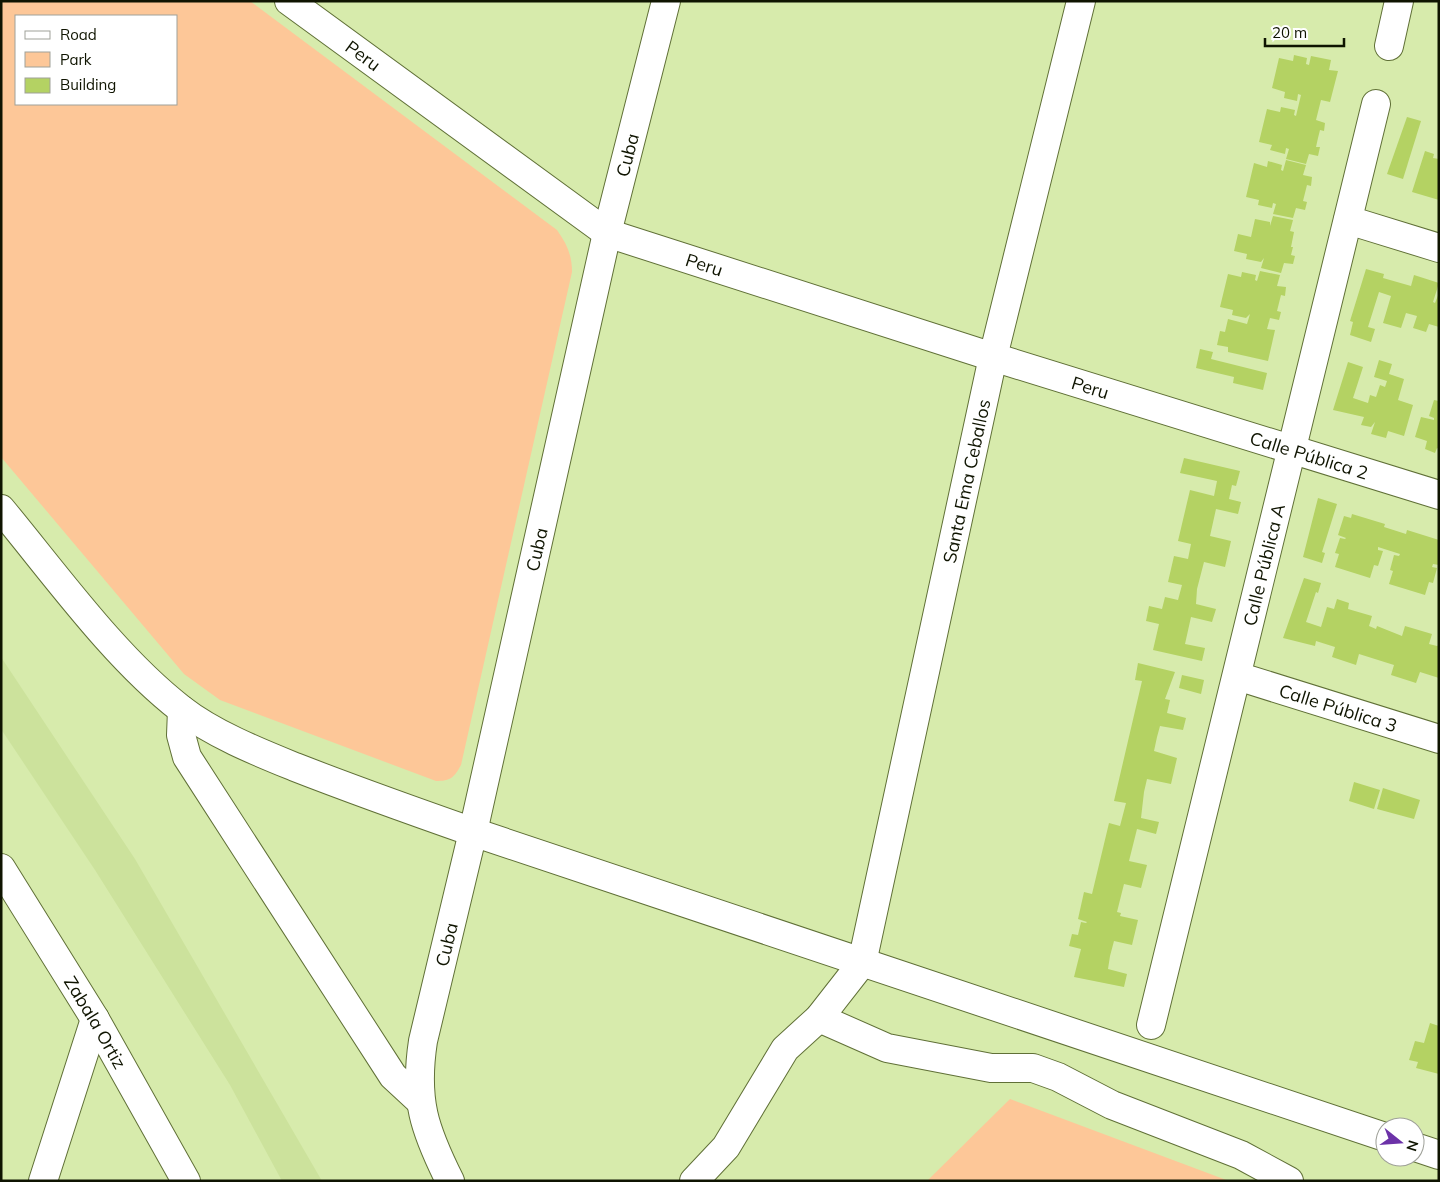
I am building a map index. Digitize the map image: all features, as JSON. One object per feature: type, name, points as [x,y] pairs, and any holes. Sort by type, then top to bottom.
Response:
[{"type":"street","name":"Peru","points":[[289,1],[607,233],[993,357],[1179,413]]},
{"type":"street","name":"Cuba","points":[[450,1181],[430,1140],[420,1101],[419,1072],[424,1041],[473,832],[607,233],[666,1]]},
{"type":"street","name":"Santa Ema Ceballos","points":[[862,963],[993,357],[1081,1]]},
{"type":"street","points":[[1389,46],[1399,1]]},
{"type":"street","name":"Calle Pública A","points":[[1151,1025],[1376,104]]},
{"type":"street","points":[[1348,220],[1439,248]]},
{"type":"street","name":"Calle Pública 2","points":[[1179,413],[1439,495]]},
{"type":"street","points":[[1,509],[145,678],[182,710],[246,746],[362,794],[1375,1134]]},
{"type":"street","name":"Calle Pública 3","points":[[1237,676],[1439,738]]},
{"type":"street","points":[[182,710],[181,735],[187,757],[392,1076],[420,1101]]},
{"type":"street","name":"Zabala Ortiz","points":[[1,868],[95,1019],[186,1181]]},
{"type":"street","points":[[694,1181],[726,1146],[785,1049],[819,1018],[862,963]]},
{"type":"street","points":[[819,1018],[887,1048],[991,1068],[1033,1068],[1058,1077],[1112,1106],[1241,1155],[1289,1181]]},
{"type":"street","points":[[43,1181],[95,1019]]},
{"type":"street","points":[[1425,1150],[1439,1155]]},
{"type":"shaded area","points":[[1,657],[135,859],[322,1181],[282,1181],[230,1085],[95,870],[1,729]]},
{"type":"green space","points":[[1,1],[250,1],[557,230],[564,240],[571,260],[572,272],[461,765],[454,776],[436,781],[220,700],[184,674],[1,457]]},
{"type":"green space","points":[[1010,1099],[1229,1181],[927,1181]]},
{"type":"building","points":[[1294,55],[1307,58],[1306,64],[1309,65],[1311,56],[1331,60],[1329,70],[1338,71],[1330,102],[1321,100],[1316,120],[1325,123],[1324,131],[1320,130],[1316,147],[1320,147],[1318,156],[1309,154],[1306,164],[1286,159],[1289,149],[1286,148],[1285,154],[1270,150],[1272,145],[1259,142],[1267,109],[1280,112],[1281,107],[1295,110],[1294,115],[1296,116],[1301,95],[1298,94],[1297,101],[1284,98],[1285,92],[1272,88],[1279,58],[1293,61]]},
{"type":"building","points":[[1407,117],[1421,121],[1403,179],[1387,174]]},
{"type":"building","points":[[1425,151],[1434,154],[1433,158],[1439,159],[1439,200],[1412,192]]},
{"type":"building","points":[[1286,160],[1306,165],[1303,175],[1312,177],[1311,186],[1307,185],[1303,201],[1307,202],[1305,210],[1296,208],[1293,218],[1273,214],[1276,204],[1273,203],[1272,208],[1258,205],[1259,200],[1246,197],[1254,163],[1267,167],[1268,161],[1282,165],[1281,170],[1283,171]]},
{"type":"building","points":[[1273,216],[1293,220],[1290,231],[1294,232],[1291,255],[1295,256],[1293,264],[1284,263],[1281,273],[1261,268],[1264,258],[1261,262],[1246,259],[1247,254],[1234,251],[1238,234],[1251,237],[1255,219],[1270,222],[1270,226]]},
{"type":"building","points":[[1366,269],[1384,274],[1383,278],[1411,286],[1414,275],[1439,283],[1433,302],[1435,303],[1439,293],[1439,327],[1429,324],[1426,332],[1413,328],[1417,316],[1406,313],[1401,328],[1383,323],[1391,296],[1379,292],[1368,327],[1375,329],[1371,342],[1350,335],[1353,322],[1350,321]]},
{"type":"building","points":[[1260,271],[1280,275],[1277,286],[1286,287],[1285,296],[1281,295],[1277,311],[1281,312],[1279,320],[1270,318],[1267,329],[1275,330],[1268,361],[1228,352],[1228,347],[1217,345],[1220,331],[1225,332],[1228,319],[1247,324],[1250,314],[1246,318],[1232,315],[1233,310],[1220,307],[1228,274],[1241,277],[1242,272],[1256,275],[1255,280],[1257,281]]},
{"type":"building","points":[[1200,349],[1213,352],[1211,359],[1267,373],[1263,390],[1233,383],[1234,377],[1196,368]]},
{"type":"building","points":[[1379,360],[1392,364],[1389,374],[1404,379],[1398,400],[1413,405],[1404,436],[1388,431],[1386,438],[1371,434],[1375,422],[1371,427],[1361,425],[1364,417],[1333,410],[1348,362],[1363,367],[1353,398],[1368,403],[1370,395],[1376,397],[1380,385],[1385,387],[1387,381],[1374,377]]},
{"type":"building","points":[[1434,400],[1439,401],[1439,449],[1437,448],[1435,453],[1425,449],[1427,441],[1415,437],[1421,417],[1434,420],[1434,418],[1429,416]]},
{"type":"building","points":[[1184,458],[1240,471],[1236,486],[1232,485],[1229,499],[1241,502],[1238,514],[1216,509],[1210,536],[1231,541],[1225,567],[1204,562],[1197,589],[1196,604],[1216,609],[1212,622],[1191,617],[1185,644],[1205,648],[1202,661],[1153,650],[1159,624],[1146,621],[1149,606],[1162,609],[1165,597],[1178,600],[1182,585],[1168,582],[1174,556],[1188,559],[1191,544],[1178,541],[1190,490],[1214,496],[1217,481],[1180,473]]},
{"type":"building","points":[[1318,498],[1337,504],[1322,552],[1325,553],[1322,563],[1303,557]]},
{"type":"building","points":[[1352,514],[1385,524],[1384,527],[1406,534],[1407,530],[1439,540],[1439,565],[1433,564],[1432,567],[1437,568],[1433,583],[1429,582],[1425,595],[1389,584],[1393,571],[1390,570],[1394,555],[1399,556],[1400,554],[1378,547],[1378,550],[1383,551],[1378,566],[1374,565],[1370,578],[1335,567],[1339,554],[1335,553],[1340,538],[1346,538],[1338,535],[1344,516],[1351,518]]},
{"type":"building","points":[[1304,578],[1321,583],[1306,622],[1321,627],[1327,607],[1334,609],[1337,599],[1349,603],[1348,609],[1372,616],[1369,626],[1376,629],[1377,626],[1402,636],[1405,626],[1432,634],[1429,644],[1439,645],[1439,678],[1420,672],[1416,683],[1391,675],[1394,665],[1359,654],[1356,665],[1332,657],[1335,647],[1316,641],[1315,646],[1283,638]]},
{"type":"building","points":[[1138,663],[1175,672],[1165,699],[1170,700],[1167,713],[1186,718],[1183,730],[1160,726],[1157,737],[1154,751],[1177,758],[1171,784],[1147,779],[1144,792],[1141,818],[1159,822],[1156,834],[1137,829],[1129,861],[1147,865],[1141,888],[1124,884],[1117,912],[1121,913],[1120,916],[1138,920],[1132,945],[1114,941],[1110,956],[1108,969],[1127,974],[1124,987],[1074,977],[1081,949],[1069,946],[1072,934],[1078,935],[1081,922],[1087,922],[1078,919],[1084,892],[1092,894],[1109,823],[1120,826],[1126,803],[1114,801],[1142,681],[1135,680]]},
{"type":"building","points":[[1182,675],[1204,680],[1201,694],[1179,688]]},
{"type":"building","points":[[1354,782],[1380,790],[1374,809],[1349,801]]},
{"type":"building","points":[[1383,788],[1420,800],[1414,819],[1377,809]]},
{"type":"building","points":[[1430,1023],[1439,1026],[1439,1074],[1416,1068],[1418,1062],[1409,1060],[1415,1041],[1424,1043]]}]
